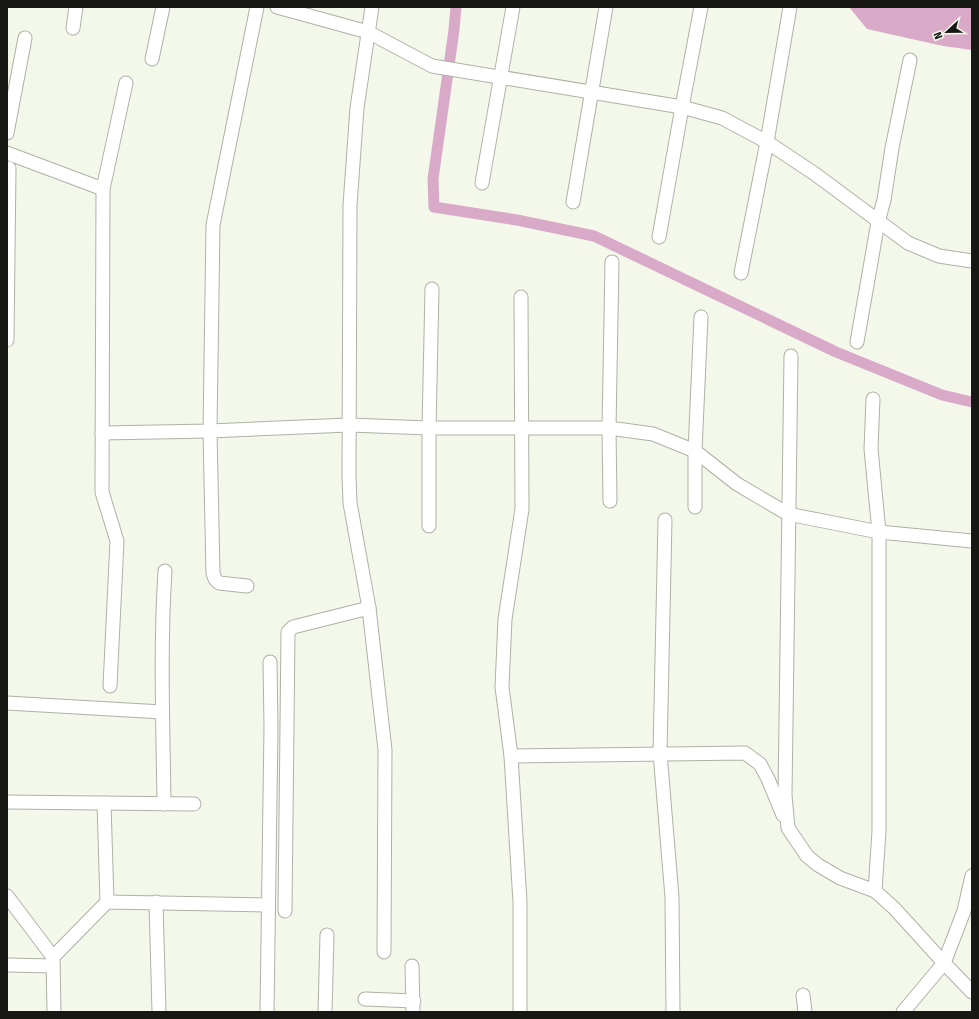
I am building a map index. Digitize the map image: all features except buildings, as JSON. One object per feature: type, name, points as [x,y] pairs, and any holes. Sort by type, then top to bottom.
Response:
[{"type":"street","points":[[73,28],[76,7]]},
{"type":"street","points":[[152,59],[163,7]]},
{"type":"street","points":[[247,586],[219,583],[215,579],[213,573],[210,431],[213,225],[257,7]]},
{"type":"street","points":[[276,7],[368,32],[432,66],[502,76],[682,107],[722,118],[767,142],[815,174],[908,243],[939,256],[972,261]]},
{"type":"street","points":[[372,7],[357,108],[350,205],[349,425],[350,503],[369,608],[385,750],[384,952]]},
{"type":"street","points":[[482,184],[514,7]]},
{"type":"street","points":[[573,202],[606,7]]},
{"type":"street","points":[[660,237],[701,7]]},
{"type":"street","points":[[741,273],[767,142],[790,7]]},
{"type":"street","points":[[7,133],[25,38]]},
{"type":"street","points":[[857,342],[878,222],[884,200],[892,148],[910,60]]},
{"type":"street","points":[[110,686],[117,541],[102,492],[103,189],[126,83]]},
{"type":"street","points":[[7,153],[103,189]]},
{"type":"street","points":[[7,340],[9,168]]},
{"type":"street","points":[[610,501],[609,428],[612,262]]},
{"type":"street","points":[[429,526],[429,428],[432,289]]},
{"type":"street","points":[[520,1012],[520,902],[511,756],[502,687],[505,619],[522,509],[521,297]]},
{"type":"street","points":[[695,507],[695,452],[701,317]]},
{"type":"street","points":[[788,828],[785,795],[791,356]]},
{"type":"street","points":[[873,399],[871,449],[879,532],[880,831],[875,891]]},
{"type":"street","points":[[102,433],[210,431],[349,425],[429,428],[609,428],[653,434],[695,452],[737,484],[788,514],[879,532],[972,541]]},
{"type":"street","points":[[664,520],[660,753],[672,897],[674,1012]]},
{"type":"street","points":[[164,804],[162,712],[163,606],[165,571]]},
{"type":"street","points":[[285,910],[288,632],[293,627],[369,608]]},
{"type":"street","points":[[267,1012],[271,727],[270,662]]},
{"type":"street","points":[[7,703],[162,712]]},
{"type":"street","points":[[511,756],[745,753],[760,764],[768,779],[788,828],[808,856],[818,865],[840,878],[875,891],[894,908],[944,964],[972,992]]},
{"type":"street","points":[[7,802],[194,804]]},
{"type":"street","points":[[7,965],[53,962],[107,902],[104,803]]},
{"type":"street","points":[[903,1012],[944,964],[964,911],[972,876]]},
{"type":"street","points":[[7,896],[53,962],[54,1012]]},
{"type":"street","points":[[107,902],[268,905]]},
{"type":"street","points":[[156,902],[159,1012]]},
{"type":"street","points":[[326,1012],[327,935]]},
{"type":"street","points":[[365,999],[413,1007],[412,966]]},
{"type":"street","points":[[803,995],[805,1012]]},
{"type":"shaded area","points":[[849,7],[972,7],[972,50],[943,46],[867,29]]},
{"type":"waterway","points":[[456,7],[433,179],[434,207],[517,220],[594,236],[836,352],[942,395],[972,402]]}]
